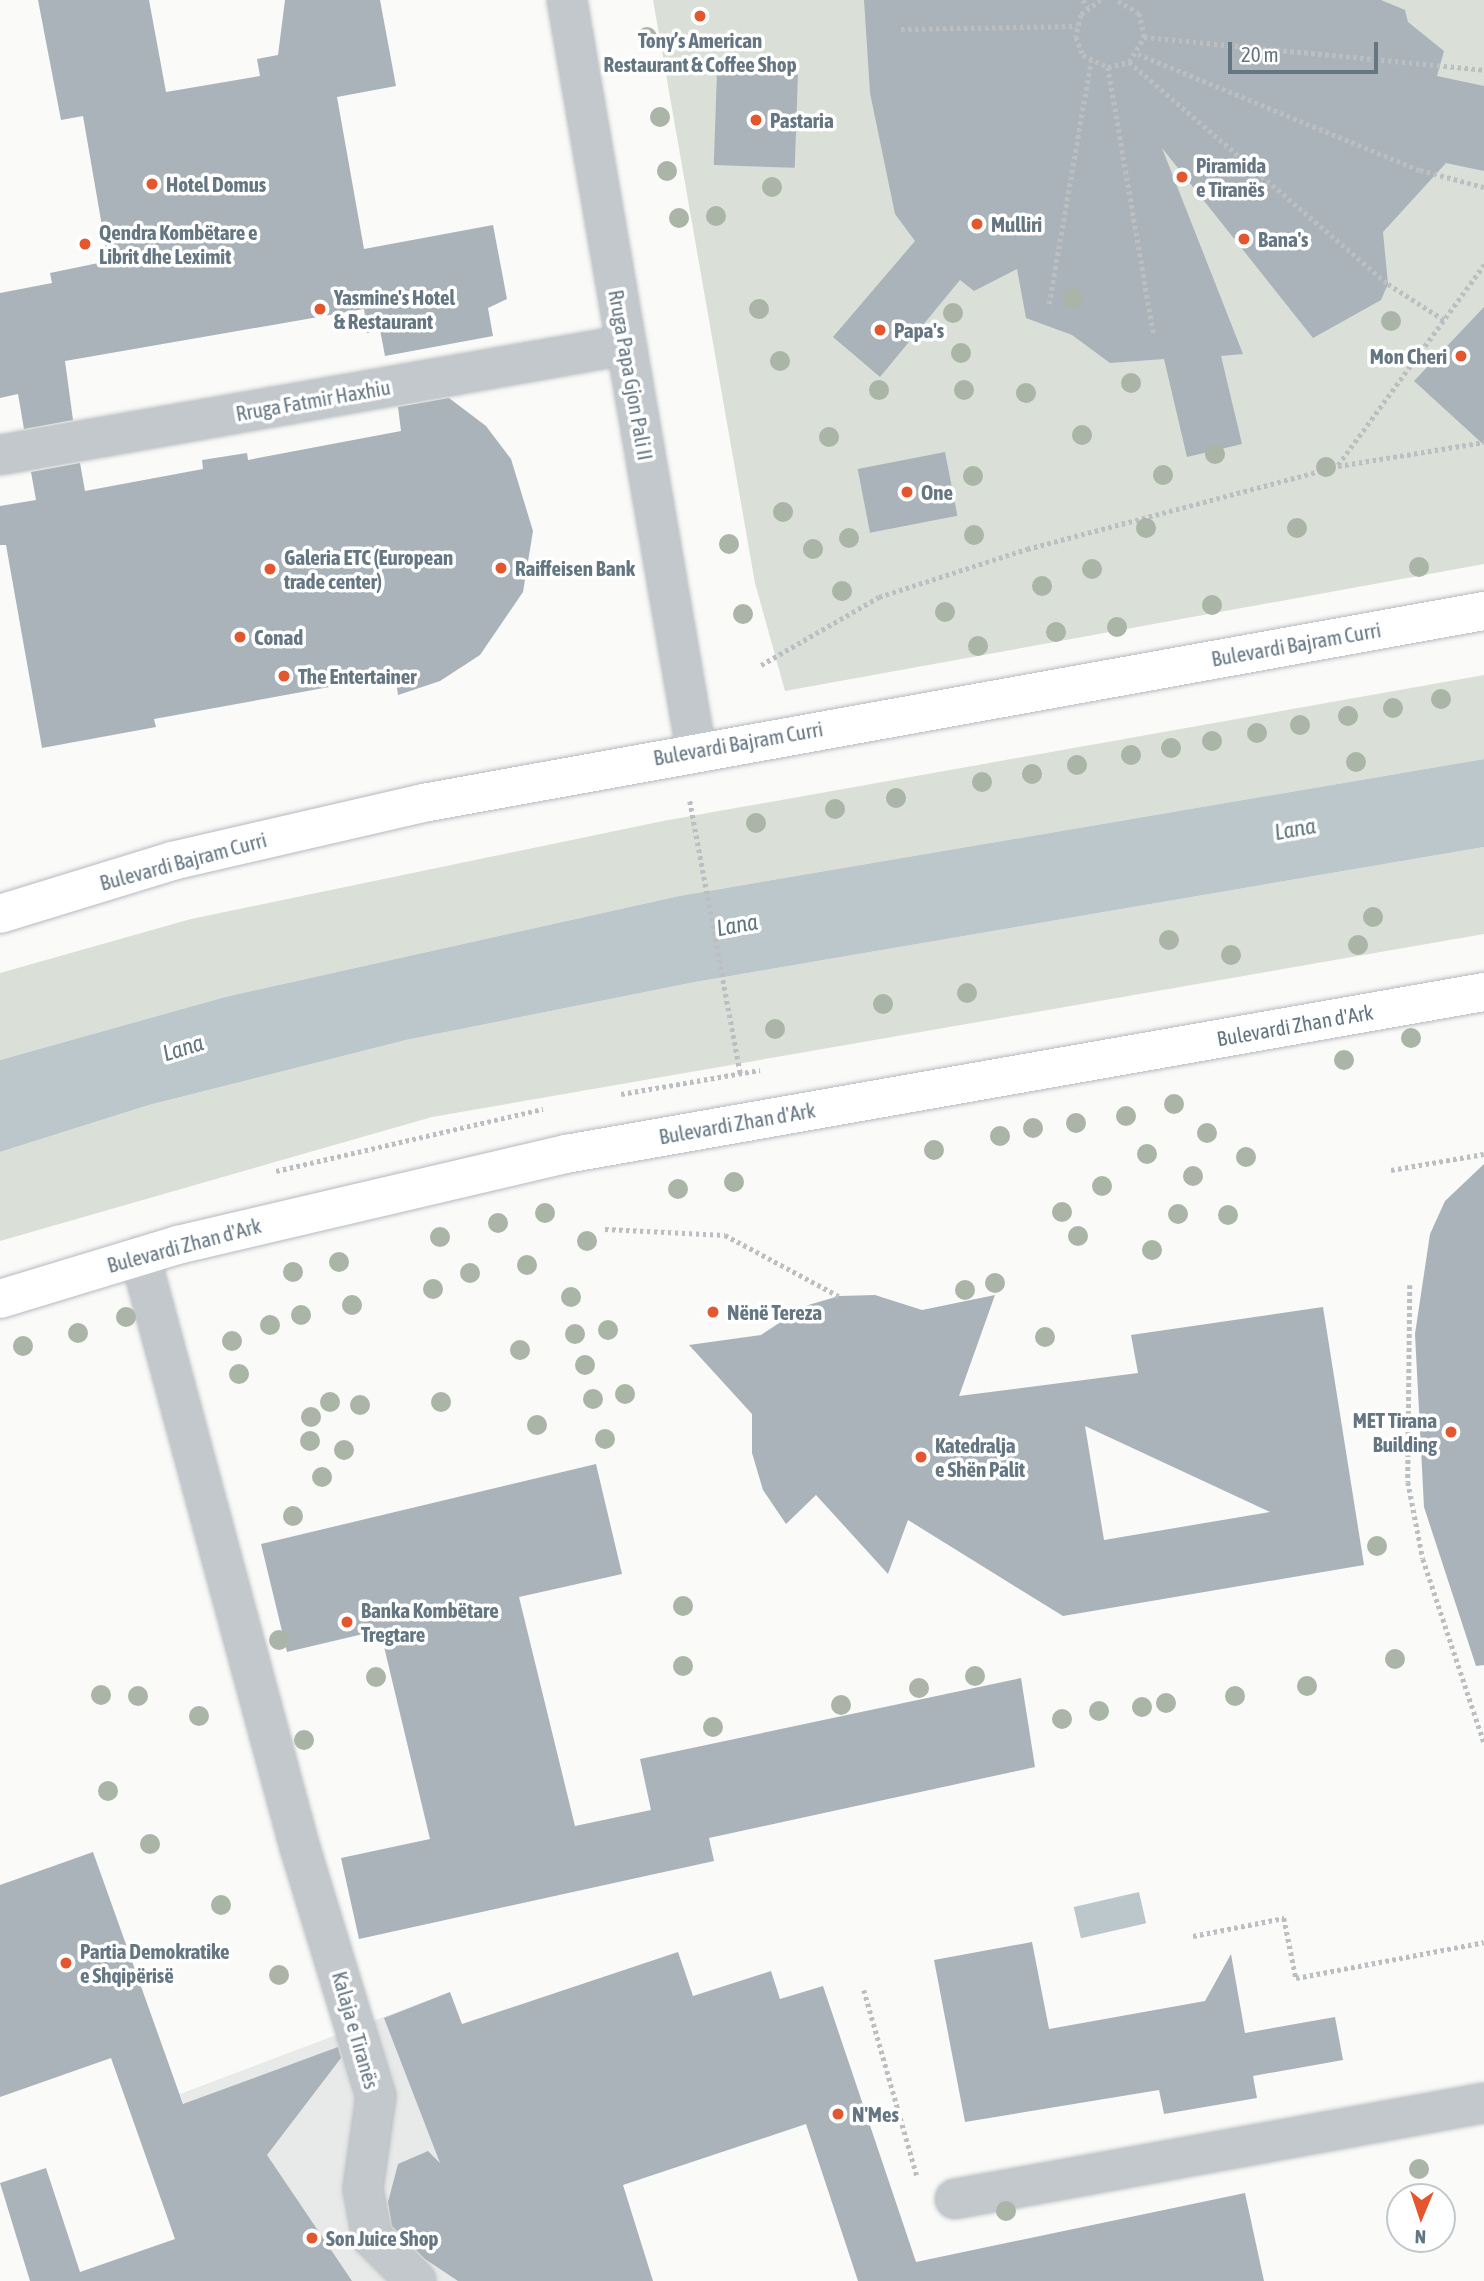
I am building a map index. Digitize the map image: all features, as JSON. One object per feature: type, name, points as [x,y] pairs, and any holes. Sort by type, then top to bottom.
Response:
[{"type":"main road","name":"Bulevardi Bajram Curri","points":[[0,914],[184,858],[423,803],[696,750],[1484,611]]},
{"type":"main road","name":"Bulevardi Zhan d'Ark","points":[[0,1299],[140,1256],[395,1190],[566,1154],[1484,992]]},
{"type":"street","name":"Rruga Papa Gjon Pali II","points":[[568,0],[696,750]]},
{"type":"street","name":"Rruga Fatmir Haxhiu","points":[[0,455],[626,345]]},
{"type":"street","name":"Kalaja e Tiranës","points":[[140,1256],[300,1849],[376,2096],[363,2189],[372,2237],[416,2281]]},
{"type":"street","points":[[955,2199],[1484,2103]]},
{"type":"path","points":[[1083,0],[1088,7]]},
{"type":"path","points":[[1099,0],[1088,7],[1077,26],[1078,46],[1091,62],[1108,67],[1129,62],[1138,54],[1144,37],[1130,6],[1121,1]]},
{"type":"path","points":[[1130,6],[1137,0]]},
{"type":"path","points":[[901,29],[1077,26]]},
{"type":"path","points":[[1144,37],[1484,70]]},
{"type":"path","points":[[1138,54],[1420,170],[1484,187]]},
{"type":"path","points":[[1049,304],[1091,62]]},
{"type":"path","points":[[1129,62],[1388,284],[1444,320]]},
{"type":"path","points":[[1108,67],[1154,336]]},
{"type":"path","points":[[1338,466],[1484,265]]},
{"type":"path","points":[[761,665],[879,597],[1027,549],[1338,466],[1484,442]]},
{"type":"path","points":[[692,811],[739,1064]]},
{"type":"path","points":[[1391,1170],[1484,1154]]},
{"type":"path","points":[[605,1229],[725,1235],[839,1296]]},
{"type":"path","points":[[1410,1286],[1408,1482],[1423,1559],[1484,1742]]},
{"type":"path","points":[[1193,1936],[1284,1918],[1296,1978],[1484,1942]]},
{"type":"path","points":[[864,1990],[925,2204],[955,2199]]},
{"type":"shaded area","points":[[653,0],[1484,0],[1484,564],[785,691],[755,583]]},
{"type":"shaded area","points":[[1484,675],[1484,759],[679,896],[225,997],[0,1060],[0,973],[191,919],[663,821]]},
{"type":"shaded area","points":[[1484,847],[1484,934],[432,1117],[0,1241],[0,1152],[149,1105],[406,1040],[695,982]]},
{"type":"shaded area","points":[[450,1992],[547,2281],[252,2281],[180,2094]]},
{"type":"water","name":"Lana","points":[[1484,759],[1484,847],[695,982],[406,1040],[149,1105],[0,1152],[0,1060],[225,997],[679,896]]},
{"type":"water","points":[[1139,1892],[1146,1923],[1081,1938],[1074,1907]]},
{"type":"building","points":[[38,0],[149,0],[166,92],[260,76],[257,59],[278,55],[285,0],[380,0],[396,86],[337,97],[364,249],[493,225],[507,299],[488,308],[493,336],[385,356],[380,330],[367,333],[364,309],[65,361],[73,420],[24,429],[18,394],[0,398],[0,293],[52,283],[50,273],[108,261],[83,116],[61,120]]},
{"type":"building","name":"Piramida e Tiranës","points":[[864,0],[1381,0],[1405,10],[1408,22],[1444,51],[1437,76],[1484,86],[1484,171],[1446,163],[1383,232],[1388,284],[1381,300],[1313,338],[1162,148],[1243,354],[1221,356],[1242,444],[1187,457],[1164,359],[1110,363],[1072,335],[1026,318],[1017,269],[974,291],[960,280],[880,377],[833,337],[915,241],[895,214],[870,93]]},
{"type":"building","name":"Pastaria","points":[[717,72],[798,75],[795,168],[714,165]]},
{"type":"building","name":"Mon Cheri","points":[[1484,307],[1484,445],[1414,381]]},
{"type":"building","name":"Galeria ETC (European trade center)","points":[[449,398],[486,426],[511,459],[533,531],[523,592],[480,655],[440,681],[398,695],[395,675],[154,719],[156,727],[42,748],[6,545],[0,545],[0,506],[36,500],[31,472],[80,463],[85,491],[203,469],[202,460],[247,453],[248,460],[401,431],[398,407]]},
{"type":"building","name":"One","points":[[945,452],[957,516],[870,533],[858,469]]},
{"type":"building","name":"MET Tirana Building","points":[[1484,1164],[1484,1665],[1476,1666],[1424,1507],[1415,1334],[1430,1234],[1445,1201]]},
{"type":"building","name":"Katedralja e Shën Palit","points":[[875,1295],[922,1310],[995,1295],[959,1396],[1138,1373],[1131,1335],[1323,1307],[1364,1565],[1063,1616],[908,1520],[888,1574],[816,1495],[786,1524],[763,1490],[752,1453],[752,1414],[689,1345],[761,1335],[805,1306],[839,1296]],"holes":[[[1085,1426],[1270,1512],[1104,1540]]]},
{"type":"building","points":[[596,1464],[622,1574],[519,1597],[575,1826],[651,1810],[640,1759],[1021,1678],[1035,1767],[709,1838],[714,1861],[359,1939],[341,1858],[430,1839],[380,1630],[287,1652],[261,1544]]},
{"type":"building","points":[[93,1852],[183,2104],[338,2047],[341,2058],[267,2155],[352,2281],[30,2281],[0,2183],[46,2168],[80,2272],[175,2239],[111,2058],[0,2097],[0,1885]]},
{"type":"building","points":[[1032,1942],[1049,2029],[1205,2001],[1231,1954],[1245,2033],[1335,2017],[1343,2060],[1253,2076],[1257,2098],[1164,2114],[1159,2090],[965,2122],[934,1960]]},
{"type":"building","points":[[678,1952],[693,1996],[771,1971],[780,1999],[823,1986],[916,2262],[1245,2193],[1264,2281],[858,2281],[806,2124],[623,2185],[653,2281],[458,2281],[425,2259],[392,2226],[388,2202],[398,2164],[428,2151],[440,2163],[384,2018],[450,1992],[462,2024]]},
{"type":"place","name":"Tony’s American Restaurant & Coffee Shop","points":[[700,16]]},
{"type":"place","name":"Pastaria","points":[[756,120]]},
{"type":"place","name":"Piramida e Tiranës","points":[[1182,177]]},
{"type":"place","name":"Hotel Domus","points":[[152,184]]},
{"type":"place","name":"Mulliri","points":[[977,224]]},
{"type":"place","name":"Bana's","points":[[1244,239]]},
{"type":"place","name":"Qendra Kombëtare e Librit dhe Leximit","points":[[85,244]]},
{"type":"place","name":"Yasmine's Hotel & Restaurant","points":[[320,309]]},
{"type":"place","name":"Papa's","points":[[880,330]]},
{"type":"place","name":"Mon Cheri","points":[[1461,356]]},
{"type":"place","name":"One","points":[[907,492]]},
{"type":"place","name":"Raiffeisen Bank","points":[[501,568]]},
{"type":"place","name":"Galeria ETC (European trade center)","points":[[270,569]]},
{"type":"place","name":"Conad","points":[[240,637]]},
{"type":"place","name":"The Entertainer","points":[[284,676]]},
{"type":"place","name":"Nënë Tereza","points":[[713,1312]]},
{"type":"place","name":"MET Tirana Building","points":[[1451,1432]]},
{"type":"place","name":"Katedralja e Shën Palit","points":[[921,1457]]},
{"type":"place","name":"Banka Kombëtare Tregtare","points":[[347,1622]]},
{"type":"place","name":"Partia Demokratike e Shqipërisë","points":[[66,1963]]},
{"type":"place","name":"N'Mes","points":[[838,2114]]},
{"type":"place","name":"Son Juice Shop","points":[[312,2238]]}]
